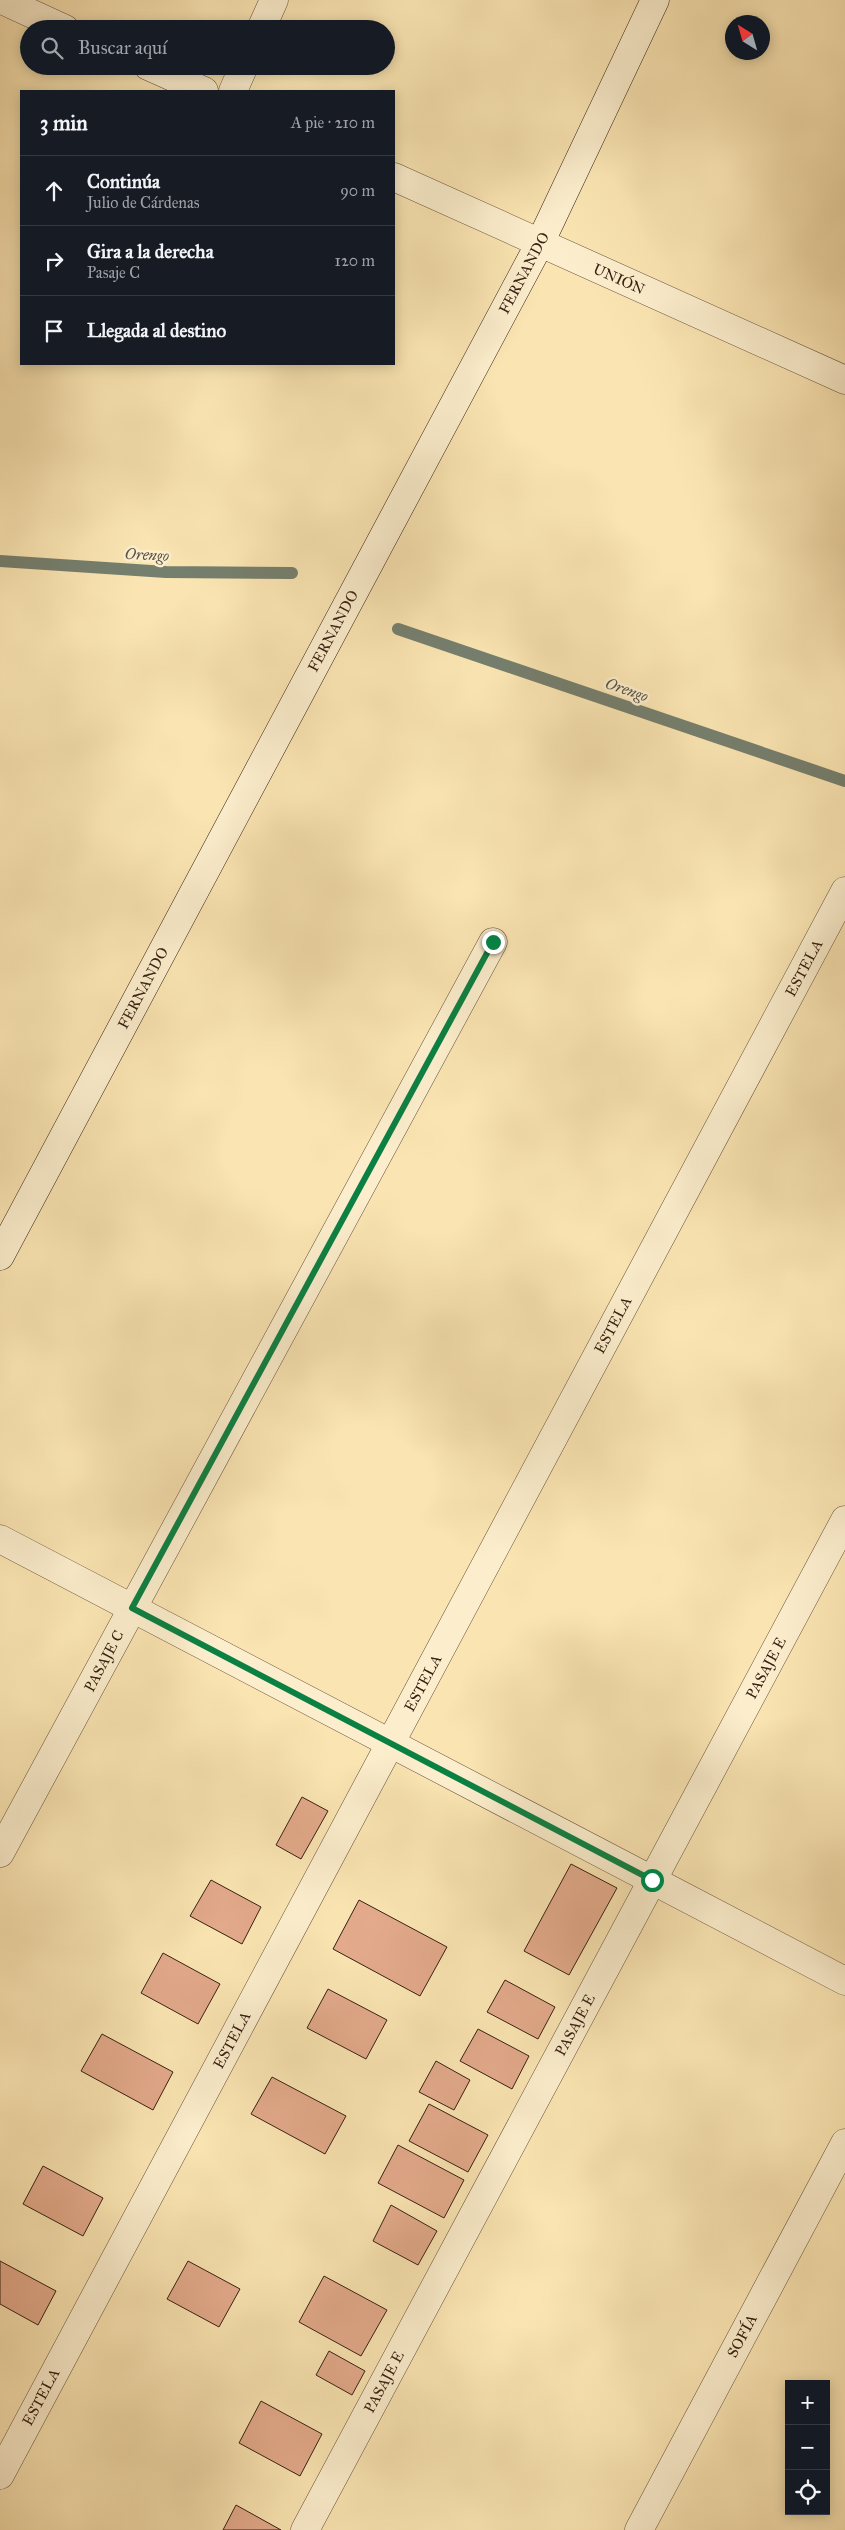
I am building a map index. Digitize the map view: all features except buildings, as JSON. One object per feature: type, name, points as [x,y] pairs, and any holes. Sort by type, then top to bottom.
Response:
[{"type":"street","points":[[2,0],[45,20]]},
{"type":"street","points":[[265,20],[274,0]]},
{"type":"street","name":"FERNANDO","points":[[0,1256],[540,243],[654,0]]},
{"type":"street","points":[[168,75],[202,90]]},
{"type":"street","points":[[233,90],[240,75]]},
{"type":"street","name":"UNIÓN","points":[[395,177],[845,380]]},
{"type":"street","name":"ESTELA","points":[[0,2475],[845,890]]},
{"type":"street","name":"PASAJE C","points":[[0,1853],[493,942]]},
{"type":"street","name":"PASAJE E","points":[[305,2530],[845,1520]]},
{"type":"street","points":[[0,1539],[845,1980]]},
{"type":"street","name":"SOFÍA","points":[[639,2530],[845,2143]]},
{"type":"waterway","name":"Orengo","points":[[0,561],[166,572],[292,573]]},
{"type":"waterway","name":"Orengo","points":[[398,629],[845,781]]},
{"type":"route","points":[[493,942],[132,1608],[652,1880]]}]
